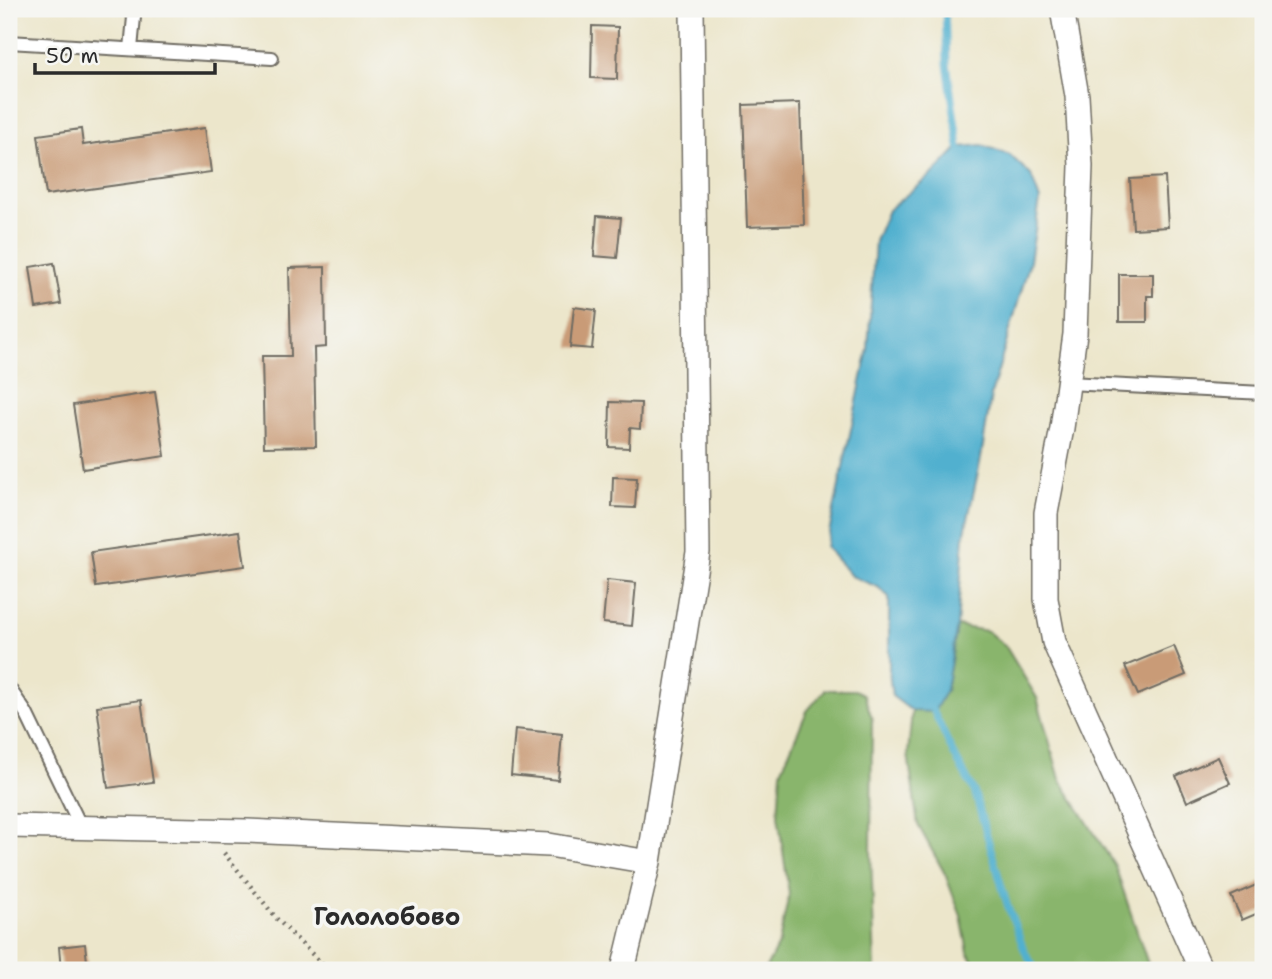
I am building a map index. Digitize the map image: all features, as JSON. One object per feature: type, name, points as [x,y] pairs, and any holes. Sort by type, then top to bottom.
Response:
[{"type":"street","points":[[623,970],[649,862],[698,552],[692,9]]},
{"type":"street","points":[[1062,9],[1077,96],[1081,166],[1074,334],[1046,513],[1046,599],[1054,642],[1201,970]]},
{"type":"street","points":[[9,826],[206,830],[549,845],[649,862]]},
{"type":"lane","points":[[130,9],[134,17],[131,49]]},
{"type":"lane","points":[[9,42],[272,58]]},
{"type":"lane","points":[[1068,383],[1263,393]]},
{"type":"lane","points":[[9,688],[26,713],[81,827]]},
{"type":"path","points":[[206,830],[277,919],[328,970]]},
{"type":"green space","points":[[957,626],[987,631],[1006,647],[1037,698],[1060,779],[1115,866],[1150,970],[978,970],[968,952],[961,916],[945,874],[918,825],[908,754],[912,711],[934,711],[946,690]]},
{"type":"green space","points":[[825,690],[855,690],[864,695],[872,718],[871,852],[875,970],[765,970],[779,943],[789,894],[778,815],[781,771],[807,711]]},
{"type":"water","points":[[982,145],[1010,155],[1031,175],[1040,200],[1030,261],[991,395],[964,537],[957,626],[946,690],[934,712],[912,711],[892,696],[889,672],[889,597],[878,587],[851,576],[826,547],[868,349],[875,241],[888,210],[936,171],[959,147]]},
{"type":"building","points":[[592,26],[618,27],[617,79],[591,78]]},
{"type":"building","points":[[800,103],[804,225],[747,227],[743,105]]},
{"type":"building","points":[[205,128],[211,172],[46,195],[38,135],[81,129],[83,145]]},
{"type":"building","points":[[1165,177],[1168,227],[1133,229],[1130,179]]},
{"type":"building","points":[[597,216],[621,218],[617,258],[594,256]]},
{"type":"building","points":[[54,263],[61,304],[36,308],[30,267]]},
{"type":"building","points":[[325,267],[326,347],[314,348],[316,446],[264,447],[262,356],[291,356],[289,268]]},
{"type":"building","points":[[1119,274],[1153,274],[1153,296],[1147,296],[1147,322],[1119,322]]},
{"type":"building","points":[[574,307],[596,310],[592,349],[570,347]]},
{"type":"building","points":[[155,392],[165,456],[83,469],[73,405]]},
{"type":"building","points":[[610,402],[641,403],[640,429],[630,428],[629,448],[609,447]]},
{"type":"building","points":[[613,477],[637,478],[635,508],[612,507]]},
{"type":"building","points":[[240,531],[245,566],[96,587],[91,552]]},
{"type":"building","points":[[607,580],[636,583],[632,626],[603,623]]},
{"type":"building","points":[[1174,646],[1186,675],[1138,695],[1125,666]]},
{"type":"building","points":[[141,700],[153,782],[108,788],[97,706]]},
{"type":"building","points":[[515,729],[562,734],[558,780],[511,775]]},
{"type":"building","points":[[1218,757],[1230,783],[1187,802],[1176,776]]},
{"type":"building","points":[[1263,882],[1263,911],[1242,920],[1231,896]]},
{"type":"building","points":[[85,944],[88,970],[61,970],[59,947]]},
{"type":"waterway","points":[[945,9],[947,64],[959,147]]},
{"type":"waterway","points":[[934,712],[974,791],[1007,904],[1025,952],[1036,970]]},
{"type":"district","name":"Гололобово","points":[[387,917]]}]
